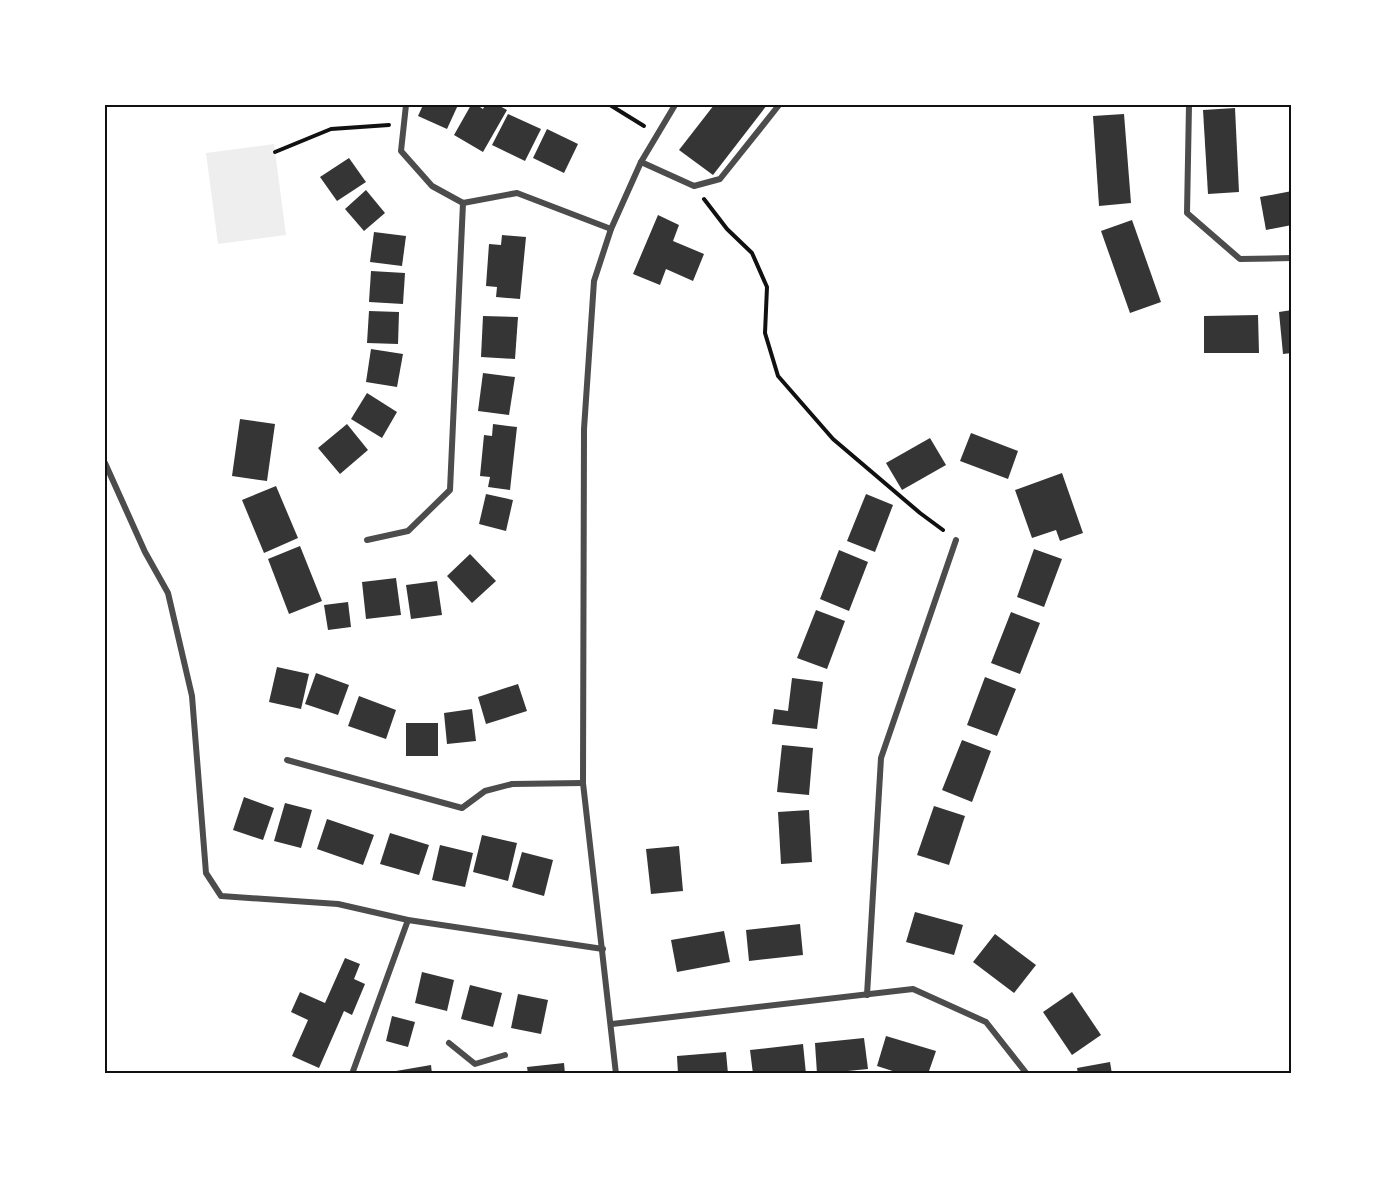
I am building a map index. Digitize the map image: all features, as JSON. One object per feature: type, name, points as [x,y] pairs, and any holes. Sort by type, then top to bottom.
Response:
[{"type":"street","points":[[406,105],[401,151],[432,186],[463,203],[517,193],[610,229]]},
{"type":"street","points":[[616,1074],[583,783],[584,429],[594,281],[610,229],[641,162],[675,105]]},
{"type":"street","points":[[641,162],[694,186],[720,179],[779,105]]},
{"type":"street","points":[[1189,105],[1187,213],[1240,259],[1292,258]]},
{"type":"street","points":[[367,540],[408,531],[450,490],[463,203]]},
{"type":"street","points":[[105,464],[145,552],[168,593],[192,696],[206,873],[221,896],[338,904],[408,921],[603,949]]},
{"type":"street","points":[[867,995],[881,758],[956,540]]},
{"type":"street","points":[[287,760],[462,808],[485,790],[512,784],[583,783]]},
{"type":"street","points":[[352,1074],[408,921]]},
{"type":"street","points":[[612,1024],[913,989],[986,1022],[1026,1074]]},
{"type":"street","points":[[449,1043],[475,1064]]},
{"type":"street","points":[[475,1064],[505,1055]]},
{"type":"street","points":[[475,1064],[475,1074]]},
{"type":"path","points":[[610,105],[657,135]]},
{"type":"path","points":[[275,152],[331,129],[404,124]]},
{"type":"path","points":[[715,211],[727,229],[752,253],[767,288],[765,333],[778,376],[833,439],[920,513],[956,540]]},
{"type":"shaded area","points":[[274,144],[286,235],[218,244],[206,153]]},
{"type":"building","points":[[423,105],[458,105],[447,129],[418,116]]},
{"type":"building","points":[[471,105],[477,105],[483,109],[485,105],[498,105],[507,110],[483,152],[454,135]]},
{"type":"building","points":[[714,105],[767,105],[713,175],[679,150]]},
{"type":"building","points":[[1235,108],[1239,192],[1208,194],[1203,110]]},
{"type":"building","points":[[508,114],[541,129],[525,161],[492,145]]},
{"type":"building","points":[[1124,114],[1131,203],[1099,206],[1093,116]]},
{"type":"building","points":[[547,129],[578,144],[564,173],[533,158]]},
{"type":"building","points":[[349,158],[366,182],[337,201],[320,177]]},
{"type":"building","points":[[366,190],[385,213],[364,231],[345,209]]},
{"type":"building","points":[[1292,191],[1292,225],[1266,230],[1260,197]]},
{"type":"building","points":[[658,215],[679,225],[673,241],[704,254],[693,281],[666,269],[660,285],[633,274]]},
{"type":"building","points":[[1132,220],[1161,302],[1130,313],[1101,231]]},
{"type":"building","points":[[374,232],[406,236],[402,266],[370,262]]},
{"type":"building","points":[[502,235],[526,237],[520,299],[496,297],[497,287],[486,286],[489,244],[501,245]]},
{"type":"building","points":[[371,271],[405,273],[403,304],[369,302]]},
{"type":"building","points":[[1292,310],[1292,353],[1283,354],[1279,312]]},
{"type":"building","points":[[369,311],[399,312],[398,344],[367,343]]},
{"type":"building","points":[[1258,315],[1259,353],[1204,353],[1204,316]]},
{"type":"building","points":[[483,316],[518,317],[515,359],[481,357]]},
{"type":"building","points":[[371,349],[403,354],[397,387],[366,382]]},
{"type":"building","points":[[483,373],[515,377],[509,415],[478,411]]},
{"type":"building","points":[[367,393],[397,412],[382,438],[351,419]]},
{"type":"building","points":[[240,419],[275,424],[267,481],[232,476]]},
{"type":"building","points":[[347,424],[368,450],[340,474],[318,448]]},
{"type":"building","points":[[493,424],[517,427],[510,490],[488,487],[490,477],[480,476],[484,435],[492,436]]},
{"type":"building","points":[[971,433],[1018,451],[1008,479],[960,461]]},
{"type":"building","points":[[930,438],[946,465],[902,490],[886,463]]},
{"type":"building","points":[[1062,473],[1083,533],[1060,541],[1056,530],[1032,538],[1015,490]]},
{"type":"building","points":[[276,486],[298,538],[264,553],[242,500]]},
{"type":"building","points":[[486,494],[513,500],[506,531],[479,524]]},
{"type":"building","points":[[866,494],[893,505],[875,552],[847,541]]},
{"type":"building","points":[[300,546],[322,601],[289,614],[268,559]]},
{"type":"building","points":[[1034,549],[1062,559],[1044,607],[1017,597]]},
{"type":"building","points":[[839,550],[868,562],[849,611],[820,599]]},
{"type":"building","points":[[470,554],[496,581],[472,603],[447,576]]},
{"type":"building","points":[[396,578],[401,615],[366,619],[362,582]]},
{"type":"building","points":[[437,581],[442,615],[411,619],[406,585]]},
{"type":"building","points":[[348,602],[351,627],[328,630],[324,605]]},
{"type":"building","points":[[816,610],[845,621],[827,669],[797,658]]},
{"type":"building","points":[[1011,612],[1040,623],[1020,674],[991,663]]},
{"type":"building","points":[[277,667],[309,674],[301,709],[269,702]]},
{"type":"building","points":[[316,673],[349,685],[338,715],[305,704]]},
{"type":"building","points":[[985,677],[1016,689],[997,736],[967,725]]},
{"type":"building","points":[[792,678],[823,682],[817,729],[772,724],[774,709],[788,711]]},
{"type":"building","points":[[518,684],[527,711],[486,724],[478,697]]},
{"type":"building","points":[[359,696],[396,710],[386,739],[348,726]]},
{"type":"building","points":[[472,709],[476,741],[447,744],[444,713]]},
{"type":"building","points":[[406,723],[438,723],[438,756],[406,756]]},
{"type":"building","points":[[962,740],[991,751],[972,802],[942,790]]},
{"type":"building","points":[[782,745],[813,748],[809,795],[777,792]]},
{"type":"building","points":[[244,797],[274,808],[263,840],[233,830]]},
{"type":"building","points":[[285,803],[312,810],[301,848],[274,841]]},
{"type":"building","points":[[934,806],[965,816],[949,865],[917,855]]},
{"type":"building","points":[[809,810],[812,862],[781,864],[778,812]]},
{"type":"building","points":[[327,819],[374,835],[363,865],[317,849]]},
{"type":"building","points":[[390,833],[429,845],[419,875],[380,864]]},
{"type":"building","points":[[482,835],[517,843],[508,881],[473,872]]},
{"type":"building","points":[[440,845],[473,853],[465,887],[432,880]]},
{"type":"building","points":[[679,846],[683,891],[651,894],[646,849]]},
{"type":"building","points":[[522,852],[553,860],[544,896],[512,887]]},
{"type":"building","points":[[915,912],[963,925],[954,955],[906,942]]},
{"type":"building","points":[[800,924],[803,955],[749,961],[746,930]]},
{"type":"building","points":[[724,931],[730,962],[677,972],[671,940]]},
{"type":"building","points":[[995,934],[1036,965],[1014,993],[973,962]]},
{"type":"building","points":[[345,958],[360,964],[354,979],[365,984],[352,1015],[344,1011],[319,1068],[292,1056],[308,1020],[291,1012],[300,992],[325,1003]]},
{"type":"building","points":[[422,972],[454,980],[447,1011],[415,1003]]},
{"type":"building","points":[[470,985],[502,993],[493,1027],[461,1019]]},
{"type":"building","points":[[1072,992],[1101,1035],[1072,1055],[1043,1012]]},
{"type":"building","points":[[518,994],[548,1000],[541,1034],[511,1028]]},
{"type":"building","points":[[392,1016],[415,1022],[408,1047],[386,1041]]},
{"type":"building","points":[[886,1036],[936,1051],[928,1074],[902,1074],[877,1066]]},
{"type":"building","points":[[864,1038],[868,1069],[817,1074],[815,1043]]},
{"type":"building","points":[[803,1044],[806,1074],[753,1074],[750,1050]]},
{"type":"building","points":[[726,1052],[728,1074],[678,1074],[677,1056]]},
{"type":"building","points":[[1110,1062],[1112,1074],[1078,1074],[1077,1068]]},
{"type":"building","points":[[564,1063],[565,1074],[528,1074],[527,1067]]},
{"type":"building","points":[[431,1065],[432,1074],[396,1074],[396,1071]]}]
